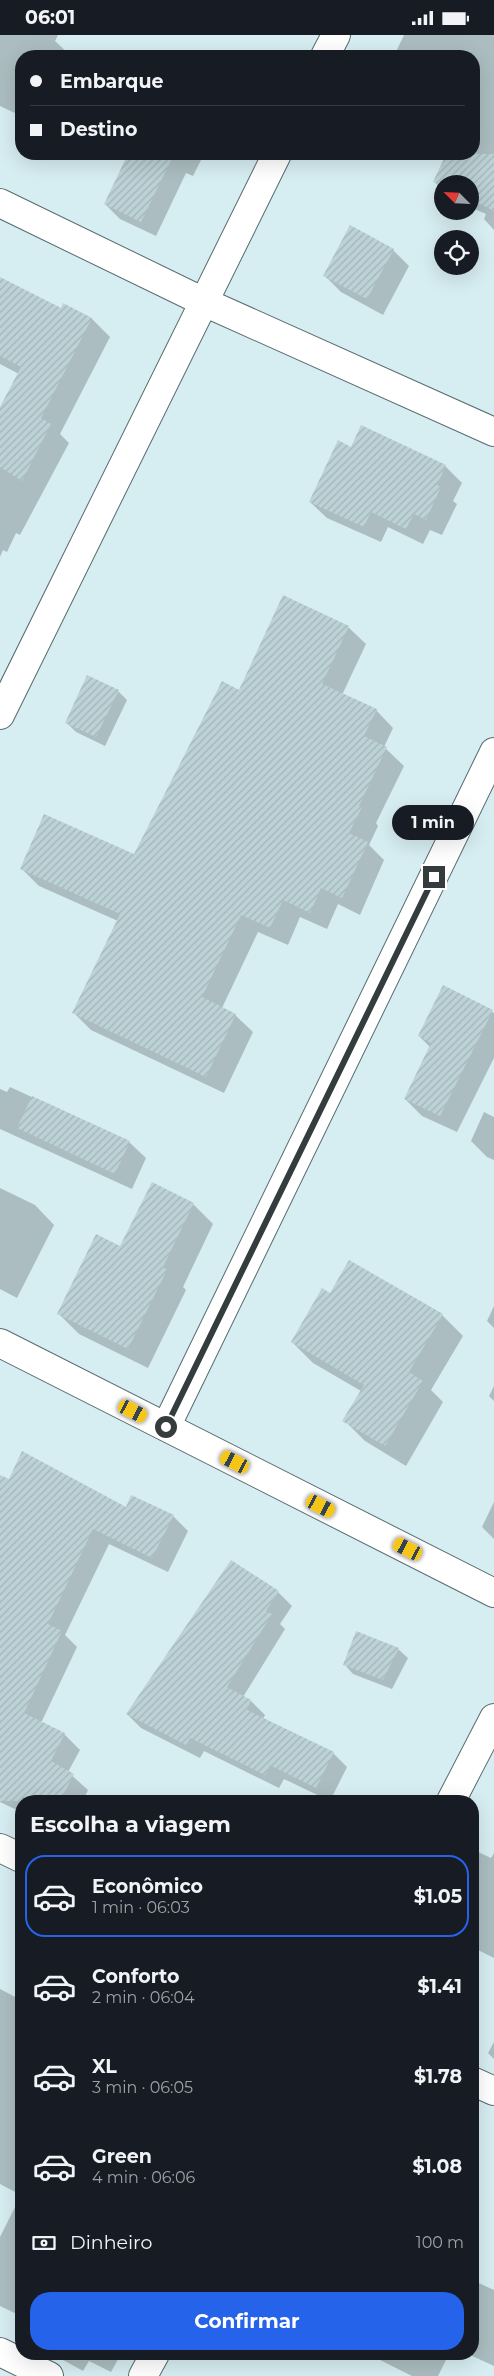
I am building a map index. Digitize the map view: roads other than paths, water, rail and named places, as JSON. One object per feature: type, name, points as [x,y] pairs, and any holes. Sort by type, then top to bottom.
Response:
[{"type":"street","points":[[328,50],[336,35]]},
{"type":"street","points":[[0,715],[274,160]]},
{"type":"street","points":[[0,203],[204,302],[494,432]]},
{"type":"street","points":[[166,1427],[494,752]]},
{"type":"street","points":[[0,1343],[494,1593]]},
{"type":"street","points":[[454,1795],[494,1718]]},
{"type":"street","points":[[0,1847],[15,1855]]},
{"type":"street","points":[[479,2084],[494,2091]]},
{"type":"street","points":[[0,2352],[15,2359]]},
{"type":"street","points":[[16,2360],[49,2376]]},
{"type":"street","points":[[143,2376],[152,2360]]}]
